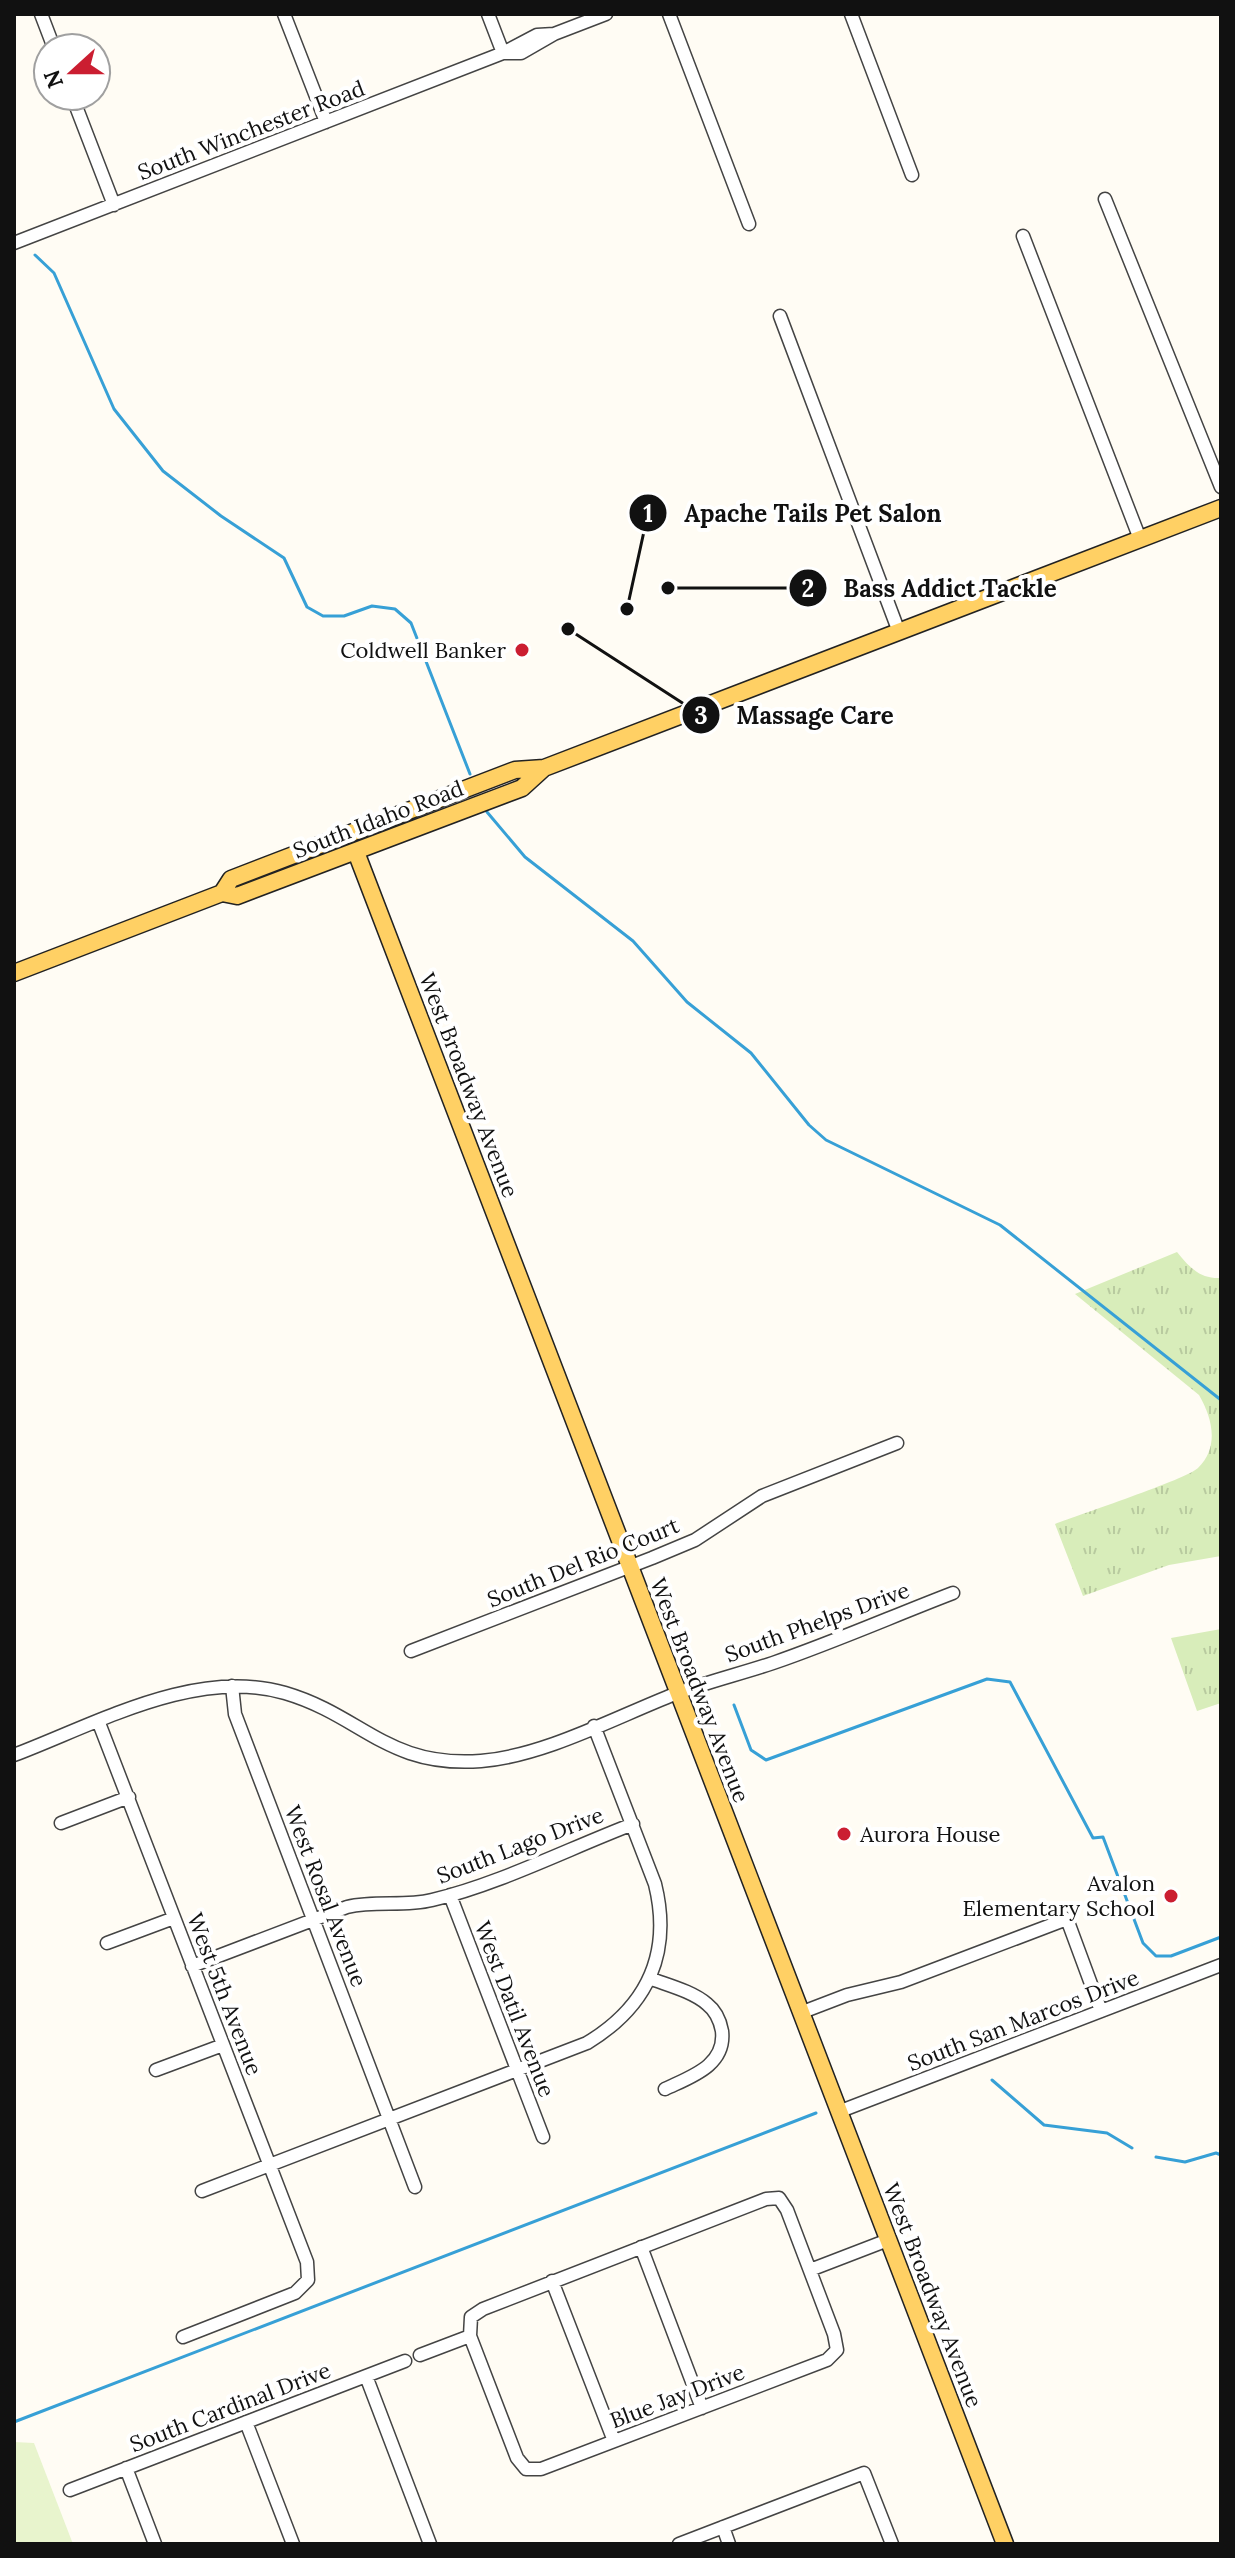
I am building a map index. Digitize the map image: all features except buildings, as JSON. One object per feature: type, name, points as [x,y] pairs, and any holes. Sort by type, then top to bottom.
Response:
[{"type":"main road","name":"South Idaho Road","points":[[222,893],[231,879],[515,770],[544,768],[1221,508]]},
{"type":"main road","name":"South Idaho Road","points":[[14,973],[222,893],[237,896],[522,788],[544,768]]},
{"type":"main road","name":"West Broadway Avenue","points":[[356,852],[1005,2544]]},
{"type":"street","points":[[284,14],[326,122]]},
{"type":"street","points":[[488,14],[503,53]]},
{"type":"street","name":"South Winchester Road","points":[[14,243],[503,53],[521,53],[539,46],[554,34],[606,14]]},
{"type":"street","points":[[669,14],[749,224]]},
{"type":"street","points":[[851,14],[912,175]]},
{"type":"street","points":[[78,112],[114,205]]},
{"type":"street","points":[[1105,199],[1221,487]]},
{"type":"street","points":[[1023,236],[1140,539]]},
{"type":"street","points":[[780,316],[899,632]]},
{"type":"street","name":"South Del Rio Court","points":[[411,1651],[695,1540],[762,1496],[897,1443]]},
{"type":"street","name":"South Phelps Drive","points":[[14,1755],[161,1698],[194,1689],[232,1686],[284,1693],[322,1707],[385,1745],[440,1761],[484,1761],[513,1755],[678,1693],[774,1662],[953,1593]]},
{"type":"street","name":"West Rosal Avenue","points":[[232,1686],[235,1714],[415,2187]]},
{"type":"street","name":"West 5th Avenue","points":[[99,1723],[307,2262],[308,2280],[295,2293],[183,2337]]},
{"type":"street","points":[[202,2191],[587,2043],[609,2030],[626,2014],[649,1978],[658,1957],[661,1908],[633,1824],[594,1726]]},
{"type":"street","points":[[61,1823],[129,1797]]},
{"type":"street","name":"South Lago Drive","points":[[192,1966],[313,1919],[366,1903],[412,1903],[450,1895],[633,1824]]},
{"type":"street","name":"West Datil Avenue","points":[[450,1895],[543,2137]]},
{"type":"street","points":[[107,1943],[174,1918]]},
{"type":"street","points":[[800,2013],[847,1995],[901,1982],[1067,1919],[1101,2011]]},
{"type":"street","name":"South San Marcos Drive","points":[[838,2112],[1221,1965]]},
{"type":"street","points":[[649,1978],[700,1999],[717,2013],[721,2026],[722,2039],[711,2065],[665,2089]]},
{"type":"street","points":[[156,2070],[223,2045]]},
{"type":"street","points":[[420,2355],[470,2336],[471,2317],[552,2281],[766,2199],[779,2198],[787,2210],[810,2270],[888,2240]]},
{"type":"street","points":[[641,2247],[702,2408]]},
{"type":"street","name":"Blue Jay Drive","points":[[470,2336],[517,2458],[526,2469],[541,2469],[827,2360],[837,2350],[810,2270]]},
{"type":"street","points":[[552,2281],[614,2441]]},
{"type":"street","name":"South Cardinal Drive","points":[[70,2490],[405,2361]]},
{"type":"street","points":[[366,2376],[430,2544]]},
{"type":"street","points":[[246,2422],[293,2544]]},
{"type":"street","points":[[126,2468],[155,2544]]},
{"type":"street","points":[[679,2544],[864,2473],[892,2544]]},
{"type":"street","points":[[723,2527],[729,2544]]},
{"type":"green space","points":[[1177,1252],[1196,1271],[1207,1277],[1221,1278],[1221,1556],[1169,1565],[1083,1596],[1055,1524],[1190,1473],[1205,1460],[1212,1432],[1199,1395],[1075,1294]]},
{"type":"green space","points":[[1221,1629],[1221,1703],[1197,1711],[1171,1638]]},
{"type":"green space","points":[[14,2442],[34,2443],[73,2544],[14,2544]]},
{"type":"waterway","points":[[35,255],[54,273],[114,409],[163,471],[221,516],[284,558],[307,607],[323,616],[344,616],[372,606],[395,609],[411,623],[470,774]]},
{"type":"waterway","points":[[487,812],[525,857],[633,941],[687,1002],[751,1053],[809,1125],[826,1140],[1000,1225],[1221,1400]]},
{"type":"waterway","points":[[734,1705],[751,1750],[766,1760],[987,1679],[1010,1682],[1093,1838],[1103,1837],[1143,1943],[1156,1956],[1171,1956],[1221,1937]]},
{"type":"waterway","points":[[992,2080],[1044,2125],[1107,2133],[1132,2148]]},
{"type":"waterway","points":[[14,2422],[816,2113]]},
{"type":"waterway","points":[[1156,2157],[1185,2162],[1216,2153],[1221,2155]]},
{"type":"place","name":"Bass Addict Tackle","points":[[668,588]]},
{"type":"place","name":"Apache Tails Pet Salon","points":[[627,609]]},
{"type":"place","name":"Massage Care","points":[[568,629]]},
{"type":"place","name":"Coldwell Banker","points":[[522,650]]},
{"type":"place","name":"Aurora House","points":[[844,1834]]},
{"type":"place","name":"Avalon Elementary School","points":[[1171,1896]]}]
